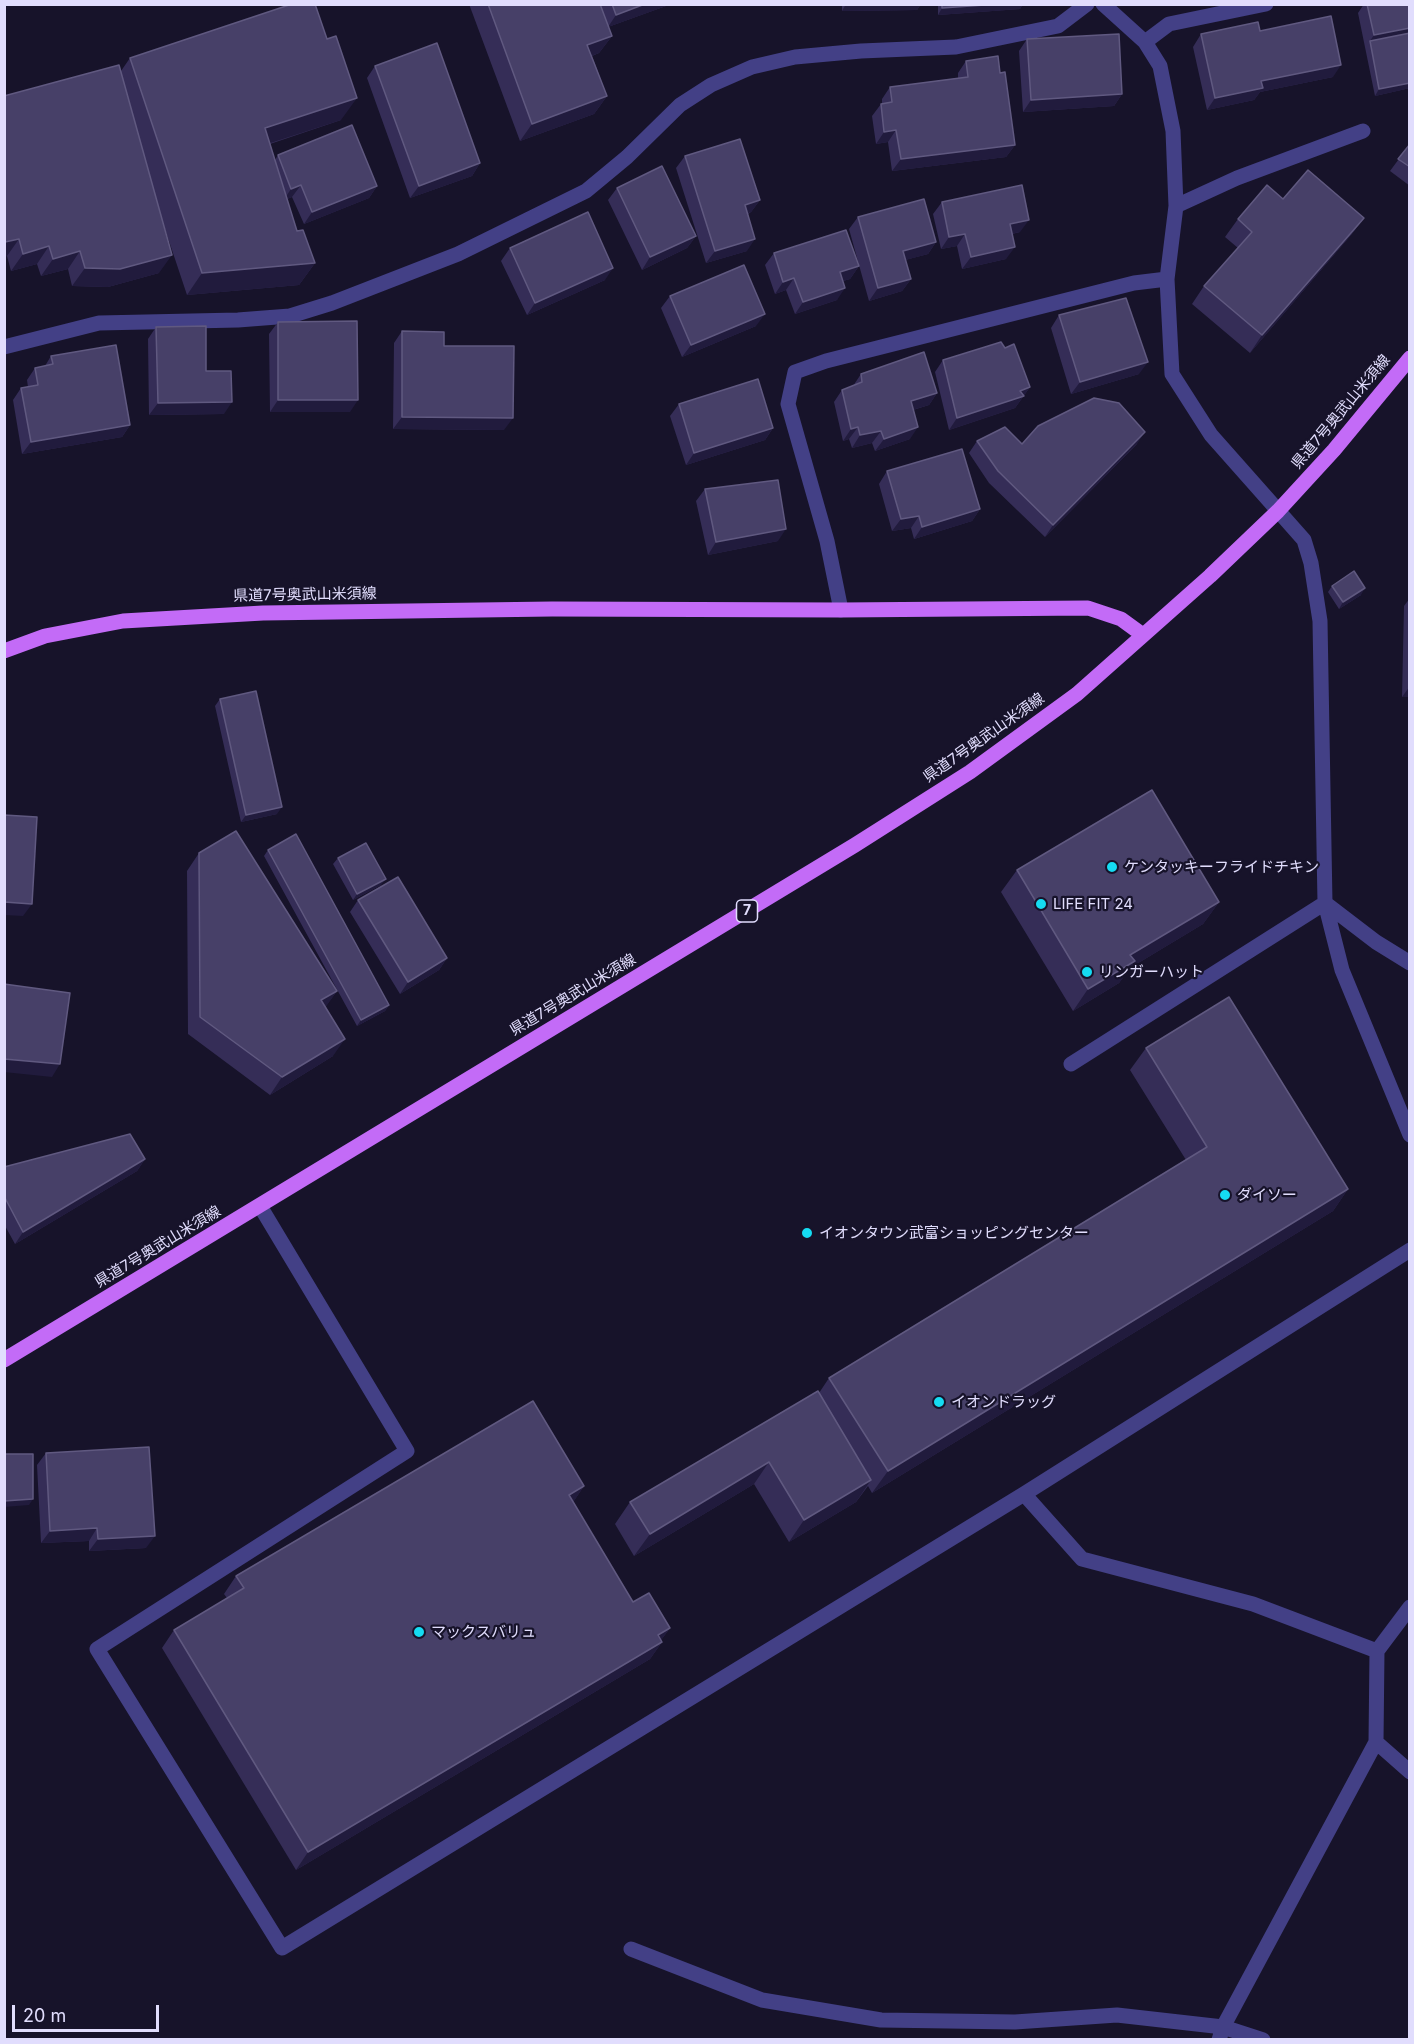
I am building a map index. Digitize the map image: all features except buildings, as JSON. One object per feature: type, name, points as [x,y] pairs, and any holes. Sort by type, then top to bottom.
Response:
[{"type":"main road","name":"県道7号奥武山米須線","points":[[4,1360],[855,845],[951,784],[1077,694],[1278,511],[1334,450],[1410,358]]},
{"type":"main road","name":"県道7号奥武山米須線","points":[[4,651],[45,636],[123,621],[263,613],[552,609],[1088,608],[1121,619],[1143,636]]},
{"type":"street","points":[[4,347],[99,323],[228,321],[280,317],[332,303],[458,254],[586,191],[627,157],[680,105],[711,85],[752,67],[795,57],[861,51],[956,47],[1058,26],[1087,4]]},
{"type":"street","points":[[1103,4],[1145,42],[1160,66],[1173,132],[1176,206],[1167,279],[1172,374],[1211,435],[1304,540],[1311,563],[1320,621],[1325,903],[1342,970],[1410,1135]]},
{"type":"street","points":[[1145,42],[1169,24],[1266,4]]},
{"type":"street","points":[[1176,206],[1237,178],[1363,131]]},
{"type":"street","points":[[841,610],[826,541],[788,404],[795,372],[826,361],[1122,285],[1167,279]]},
{"type":"street","points":[[1325,903],[1376,942],[1410,963]]},
{"type":"street","points":[[1071,1064],[1325,903]]},
{"type":"street","points":[[260,1206],[407,1451],[97,1649],[282,1948],[1024,1494],[1410,1250]]},
{"type":"street","points":[[1024,1494],[1082,1558],[1253,1604],[1377,1651]]},
{"type":"street","points":[[1221,2033],[1376,1742],[1377,1651],[1410,1607]]},
{"type":"street","points":[[1376,1742],[1410,1772]]},
{"type":"street","points":[[631,1949],[762,2000],[881,2020],[1015,2022],[1117,2015],[1263,2040]]},
{"type":"place","name":"ケンタッキーフライドチキン","points":[[1112,867]]},
{"type":"place","name":"LIFE FIT 24","points":[[1041,904]]},
{"type":"place","name":"リンガーハット","points":[[1087,972]]},
{"type":"place","name":"ダイソー","points":[[1225,1195]]},
{"type":"place","name":"イオンタウン武富ショッピングセンター","points":[[807,1233]]},
{"type":"place","name":"イオンドラッグ","points":[[939,1402]]},
{"type":"place","name":"マックスバリュ","points":[[419,1632]]}]
